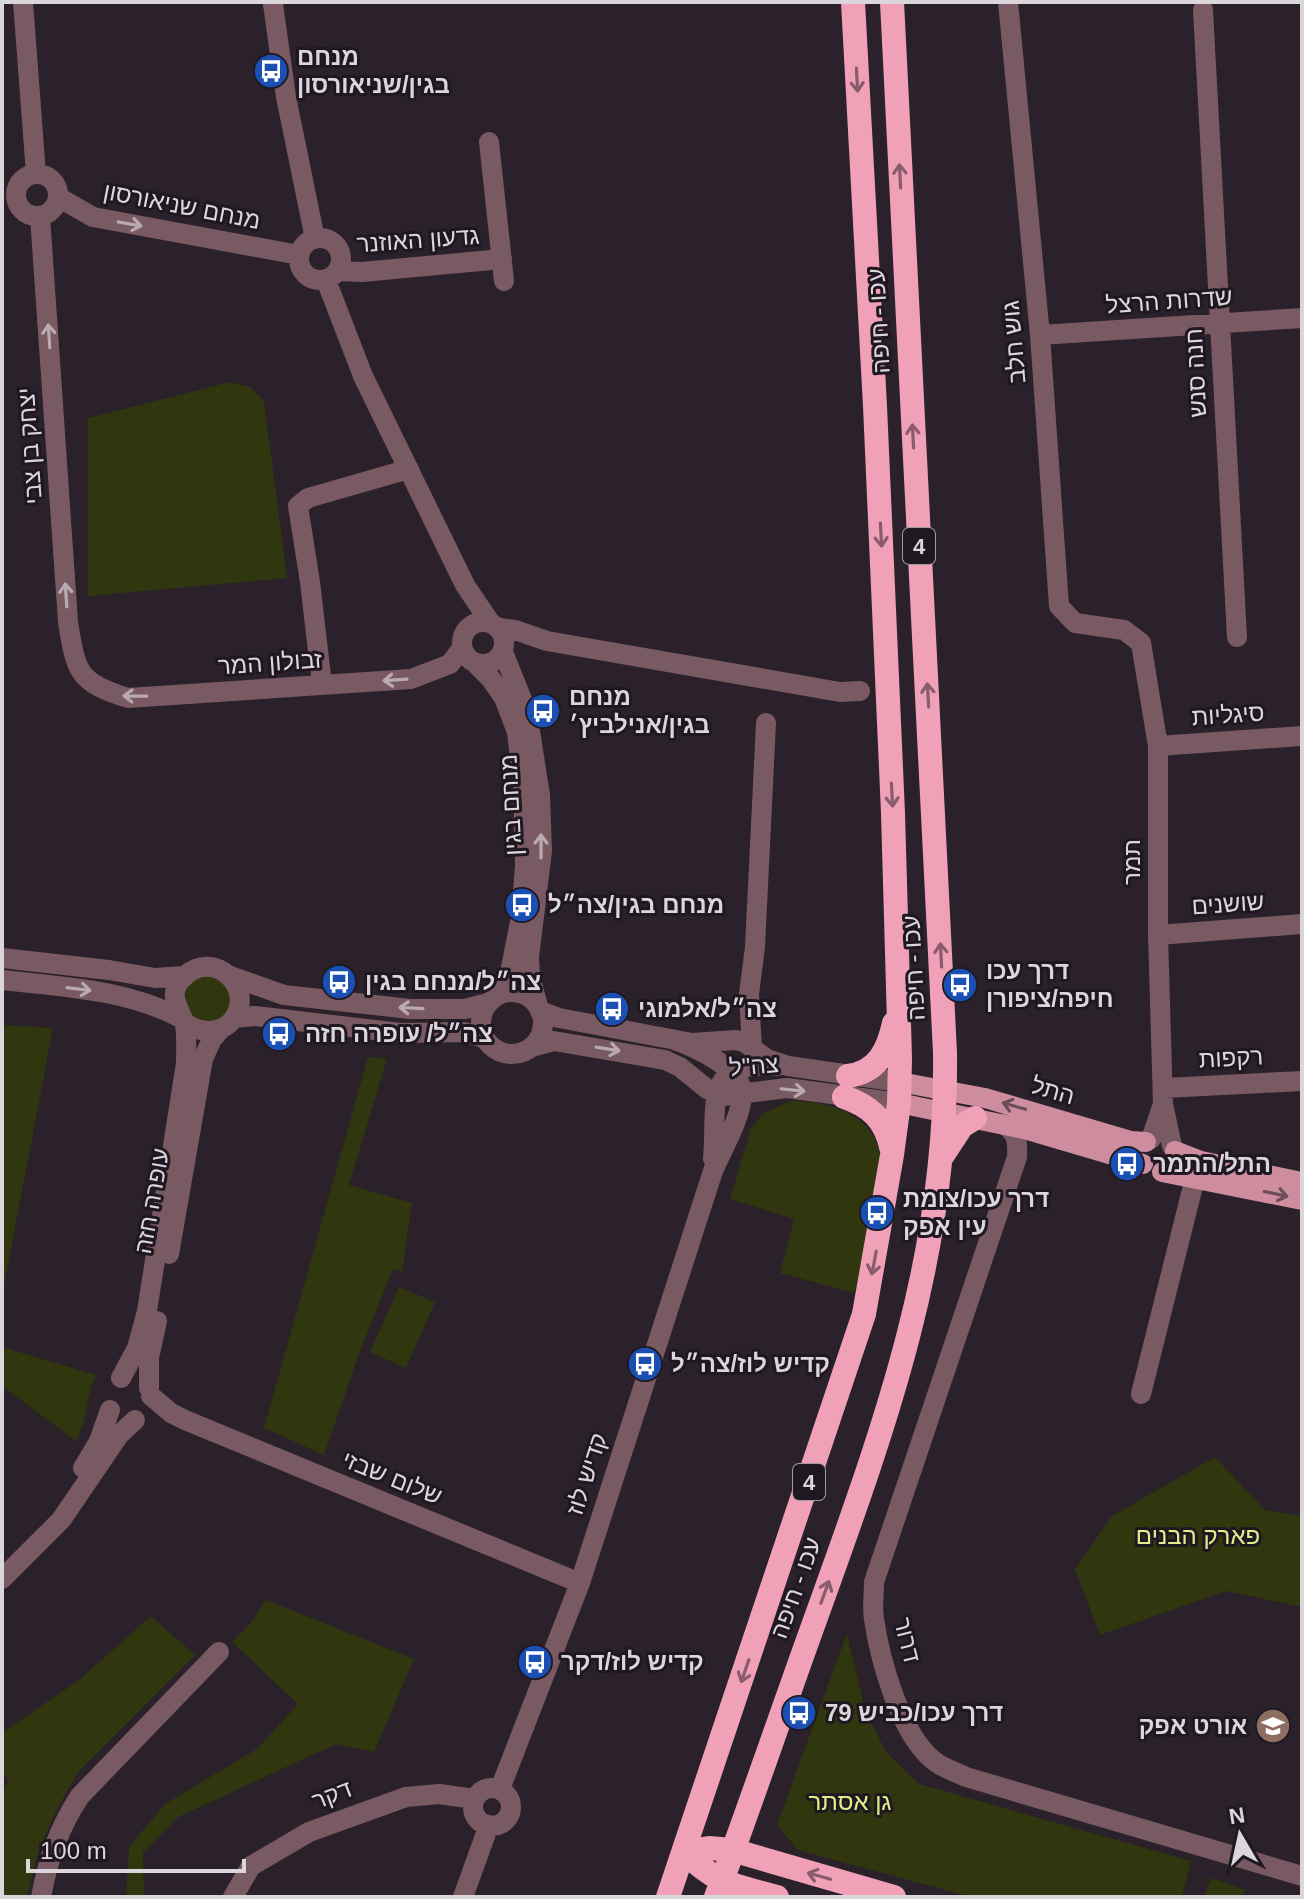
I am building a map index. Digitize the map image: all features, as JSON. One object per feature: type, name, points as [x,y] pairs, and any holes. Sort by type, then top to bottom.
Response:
[{"type":"highway","name":"עכו - חיפה","points":[[668,1897],[864,1314],[892,1155],[899,1093],[899,993],[876,422],[853,2]]},
{"type":"highway","name":"עכו - חיפה","points":[[719,1890],[851,1519],[904,1356],[925,1263],[942,1157],[945,1100],[936,833],[911,415],[892,2]]},
{"type":"highway","points":[[892,1155],[880,1119],[846,1087],[885,1052],[899,993]]},
{"type":"highway","points":[[942,1157],[955,1133],[975,1118]]},
{"type":"highway","points":[[753,1791],[751,1822],[755,1845],[778,1864]]},
{"type":"highway","points":[[684,1852],[709,1848],[732,1850],[894,1897]]},
{"type":"highway","points":[[684,1852],[719,1890],[777,1897]]},
{"type":"main road","name":"צה\"ל","points":[[899,1093],[945,1100]]},
{"type":"main road","name":"התל","points":[[945,1100],[975,1118],[1051,1136],[1152,1168],[1302,1200]]},
{"type":"main road","name":"התל","points":[[945,1100],[1136,1143],[1149,1141]]},
{"type":"main road","points":[[1174,1149],[1171,1167],[1152,1168],[1141,1153],[1149,1141],[1163,1139],[1174,1149],[1201,1161],[1302,1182]]},
{"type":"street","points":[[23,2],[36,174]]},
{"type":"street","name":"גוש חלב","points":[[1008,2],[1040,335],[1059,606],[1075,623],[1124,630]]},
{"type":"street","points":[[270,3],[315,239]]},
{"type":"street","name":"חנה סנש","points":[[1203,10],[1237,637]]},
{"type":"street","name":"גדעון האוזנר","points":[[489,142],[504,281]]},
{"type":"street","points":[[36,174],[55,183],[58,197],[52,210],[40,216],[21,208],[9,188],[36,174]]},
{"type":"street","name":"מנחם שניאורסון","points":[[58,197],[93,217],[299,255]]},
{"type":"street","name":"יצחק בן צבי","points":[[40,216],[68,622],[72,650],[80,671]]},
{"type":"street","points":[[315,239],[325,239],[337,247],[341,261],[332,275],[316,281],[300,267],[299,255],[303,246],[315,239]]},
{"type":"street","name":"גדעון האוזנר","points":[[332,275],[502,259]]},
{"type":"street","name":"מנחם בגין","points":[[332,275],[363,376],[465,585],[499,638],[527,712],[540,795],[542,851],[529,957],[530,976],[539,1009]]},
{"type":"street","name":"שדרות הרצל","points":[[1040,335],[1302,318]]},
{"type":"street","points":[[322,685],[298,506],[308,498],[409,469]]},
{"type":"street","name":"מנחם בגין","points":[[465,585],[467,647],[504,698],[517,732],[523,785],[525,866],[521,917],[509,978],[494,999]]},
{"type":"street","points":[[499,638],[493,663],[467,647],[476,623],[499,638],[547,641],[840,692],[860,691]]},
{"type":"street","name":"תמר","points":[[1124,630],[1141,643],[1158,746],[1158,935],[1163,1096],[1174,1149]]},
{"type":"street","name":"זבולון המר","points":[[80,671],[85,680],[102,690],[128,698],[411,679],[450,664],[467,647]]},
{"type":"street","points":[[752,1049],[749,994],[755,947],[766,723]]},
{"type":"street","name":"סיגליות","points":[[1158,746],[1302,736]]},
{"type":"street","name":"שושנים","points":[[1158,935],[1302,924]]},
{"type":"street","points":[[2,958],[155,978],[184,976]]},
{"type":"street","points":[[2,980],[131,998],[154,1004],[202,1031],[255,1016],[401,1033],[464,1032],[484,1038],[497,1051],[514,1054],[537,1042],[542,1027],[539,1009],[525,995],[516,992],[465,1009],[410,1009],[284,995],[230,976],[218,968],[208,967],[192,970],[176,989],[175,999],[183,1020]]},
{"type":"street","points":[[228,1023],[238,1009],[239,994],[230,976]]},
{"type":"street","points":[[723,1042],[739,1019],[749,994]]},
{"type":"street","points":[[484,1038],[481,1016],[494,999]]},
{"type":"street","name":"צה\"ל","points":[[539,1009],[559,1018],[702,1044],[736,1040],[776,1063],[846,1087]]},
{"type":"street","name":"עופרה חזה","points":[[121,1378],[137,1348],[147,1311],[186,1063],[183,1020]]},
{"type":"street","name":"עופרה חזה","points":[[150,1392],[149,1358],[201,1071],[207,1048],[228,1023]]},
{"type":"street","points":[[672,1039],[702,1051],[730,1072],[742,1094]]},
{"type":"street","name":"צה\"ל","points":[[531,1047],[554,1041],[665,1060],[716,1093],[733,1096],[787,1088],[846,1087],[899,1093]]},
{"type":"street","points":[[716,1093],[722,1079],[730,1072],[750,1065],[797,1068]]},
{"type":"street","name":"רקפות","points":[[1163,1096],[1302,1081]]},
{"type":"street","name":"קדיש לוז","points":[[713,1171],[716,1093]]},
{"type":"street","name":"קדיש לוז","points":[[500,1789],[580,1583],[713,1171],[728,1139],[742,1094]]},
{"type":"street","name":"תמר","points":[[1149,1141],[1163,1096]]},
{"type":"street","points":[[1003,1124],[1015,1136],[1017,1157]]},
{"type":"street","points":[[1017,1157],[1027,1147],[1051,1136]]},
{"type":"street","name":"דרור","points":[[1017,1157],[874,1582],[874,1617],[884,1661],[901,1712],[925,1753],[935,1763],[966,1777],[1302,1876]]},
{"type":"street","points":[[1141,1394],[1195,1178]]},
{"type":"street","points":[[2,1579],[61,1520],[119,1435],[148,1411],[150,1392],[138,1378],[121,1378],[108,1390],[107,1404],[120,1419],[139,1418]]},
{"type":"street","name":"שלום שבזי","points":[[150,1392],[171,1413],[185,1420],[580,1583]]},
{"type":"street","points":[[2,1562],[26,1540],[72,1486],[95,1448],[110,1410]]},
{"type":"street","name":"שלום שבזי","points":[[139,1418],[185,1420]]},
{"type":"street","points":[[41,1897],[54,1843],[80,1796],[219,1652]]},
{"type":"street","points":[[488,1788],[500,1789],[509,1797],[511,1809],[506,1820],[489,1825],[475,1816],[474,1799],[488,1788]]},
{"type":"street","name":"דקר","points":[[233,1897],[251,1866],[309,1832],[406,1797],[439,1794],[474,1799]]},
{"type":"street","points":[[463,1897],[489,1825]]},
{"type":"green space","points":[[230,382],[250,387],[264,401],[287,578],[88,596],[88,418]]},
{"type":"green space","points":[[208,976],[224,983],[231,999],[224,1015],[208,1022],[192,1015],[185,999],[192,983]]},
{"type":"green space","points":[[2,1025],[53,1028],[2,1296]]},
{"type":"green space","points":[[368,1057],[387,1059],[349,1185],[412,1203],[402,1272],[393,1269],[324,1455],[264,1428]]},
{"type":"green space","points":[[790,1101],[842,1110],[868,1128],[876,1141],[880,1177],[855,1293],[780,1273],[794,1219],[730,1199],[751,1128],[764,1113]]},
{"type":"green space","points":[[399,1287],[435,1302],[406,1368],[370,1352]]},
{"type":"green space","points":[[2,1347],[96,1375],[76,1441],[2,1386]]},
{"type":"green space","name":"פארק הבנים","points":[[1215,1457],[1265,1510],[1302,1516],[1302,1607],[1226,1591],[1100,1635],[1075,1569],[1112,1516]]},
{"type":"green space","points":[[266,1600],[414,1659],[374,1752],[336,1744],[178,1817],[143,1853],[144,1897],[126,1897],[129,1847],[165,1804],[257,1749],[298,1704],[232,1642],[251,1623]]},
{"type":"green space","points":[[151,1616],[195,1655],[80,1770],[47,1831],[27,1897],[2,1897],[2,1792],[9,1781],[2,1772],[2,1733],[79,1680]]},
{"type":"green space","name":"גן אסתר","points":[[847,1633],[865,1710],[886,1752],[919,1784],[1191,1861],[1182,1897],[971,1897],[798,1850],[777,1825]]},
{"type":"green space","points":[[1211,1878],[1245,1890],[1242,1897],[1204,1897]]},
{"type":"place","name":"מנחם בגין/שניאורסון","points":[[271,71]]},
{"type":"place","name":"מנחם בגין/אנילביץ׳","points":[[543,711]]},
{"type":"place","name":"מנחם בגין/צה״ל","points":[[522,905]]},
{"type":"place","name":"צה״ל/מנחם בגין","points":[[339,982]]},
{"type":"place","name":"דרך עכו חיפה/ציפורן","points":[[960,985]]},
{"type":"place","name":"צה״ל/אלמוגי","points":[[612,1009]]},
{"type":"place","name":"צה״ל/ עופרה חזה","points":[[279,1034]]},
{"type":"place","name":"התל/התמר","points":[[1127,1164]]},
{"type":"place","name":"דרך עכו/צומת עין אפק","points":[[877,1213]]},
{"type":"place","name":"קדיש לוז/צה״ל","points":[[645,1364]]},
{"type":"place","name":"קדיש לוז/דקר","points":[[535,1662]]},
{"type":"place","name":"דרך עכו/כביש 79","points":[[799,1713]]},
{"type":"place","name":"אורט אפק","points":[[1273,1726]]}]
